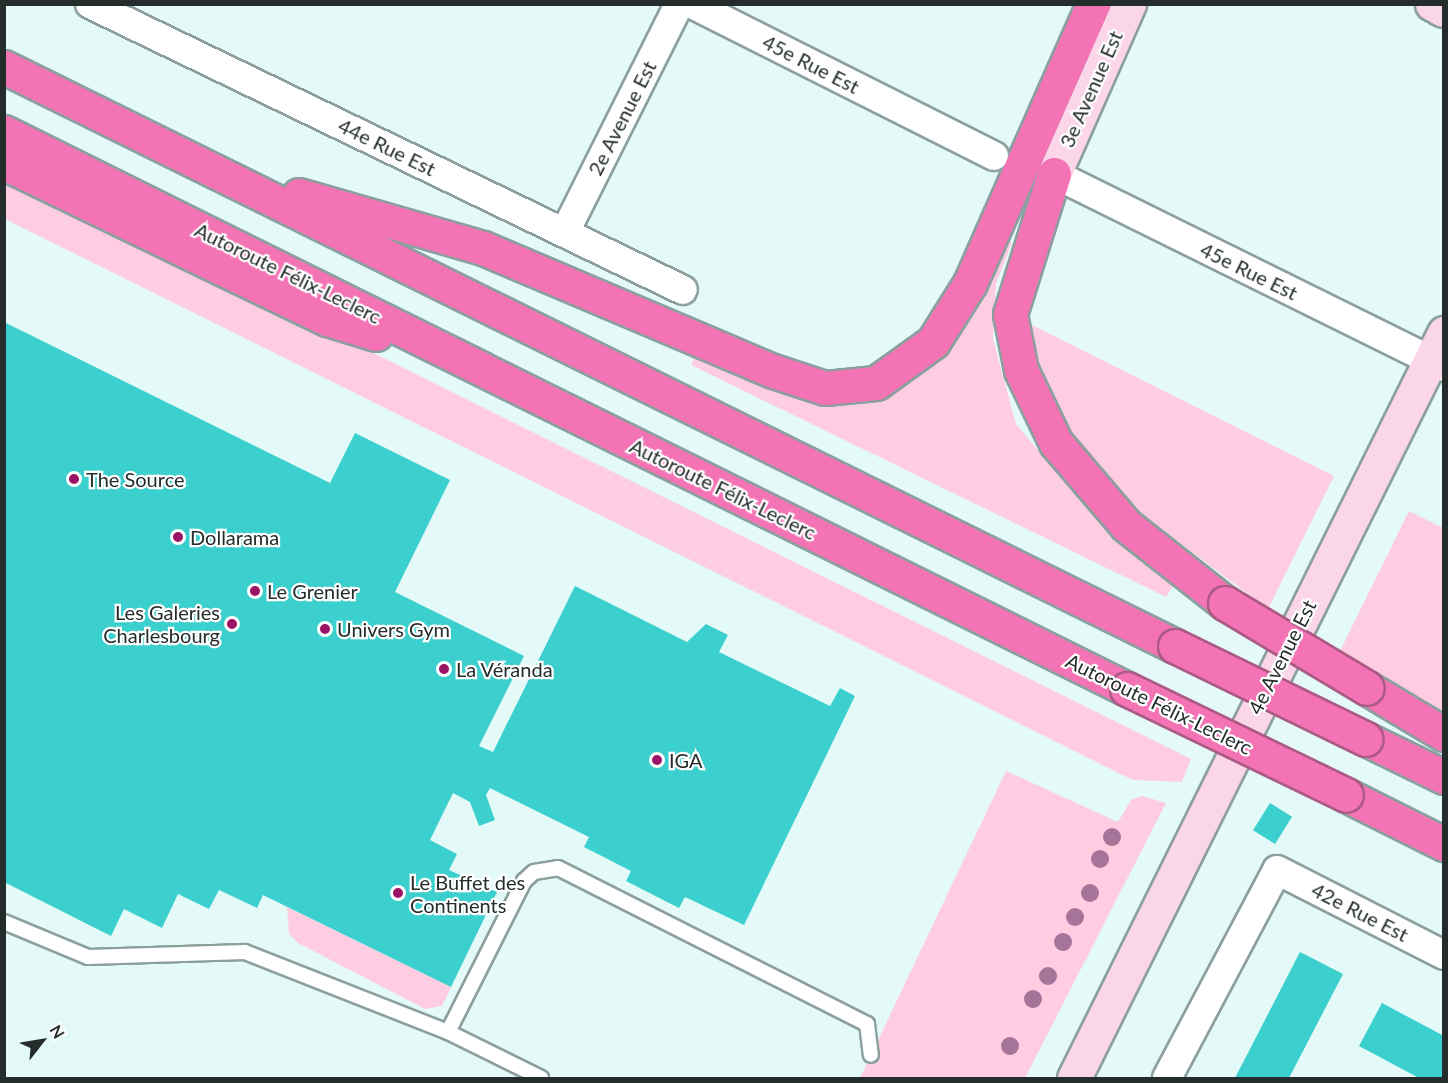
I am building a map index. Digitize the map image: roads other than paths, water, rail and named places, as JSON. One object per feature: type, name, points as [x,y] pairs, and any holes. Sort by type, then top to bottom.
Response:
[{"type":"highway","points":[[232,177],[483,248],[773,371],[825,388],[876,383],[933,342],[970,283],[1093,4]]},
{"type":"highway","points":[[4,67],[232,177],[1443,777]]},
{"type":"highway","name":"Autoroute Félix-Leclerc","points":[[4,132],[1443,844]]},
{"type":"highway","points":[[4,163],[327,319],[461,359]]},
{"type":"highway","points":[[1054,174],[1010,314],[1022,370],[1056,442],[1126,525],[1225,603],[1443,734]]},
{"type":"street","name":"44e Rue Est","points":[[90,4],[683,290]]},
{"type":"street","name":"2e Avenue Est","points":[[565,232],[679,4]]},
{"type":"street","name":"45e Rue Est","points":[[692,4],[994,156]]},
{"type":"street","name":"3e Avenue Est","points":[[1054,174],[1129,4]]},
{"type":"street","points":[[1432,4],[1443,10]]},
{"type":"street","name":"45e Rue Est","points":[[1054,174],[1439,354]]},
{"type":"street","name":"4e Avenue Est","points":[[1074,1078],[1439,354]]},
{"type":"street","name":"42e Rue Est","points":[[1167,1078],[1277,870],[1443,955]]},
{"type":"lane","points":[[448,1032],[524,881],[534,872],[558,868],[867,1024],[871,1055]]},
{"type":"lane","points":[[4,922],[88,957],[245,952],[448,1032],[540,1078]]},
{"type":"place","name":"The Source","points":[[74,479]]},
{"type":"place","name":"Dollarama","points":[[178,537]]},
{"type":"place","name":"Le Grenier","points":[[255,591]]},
{"type":"place","name":"Les Galeries Charlesbourg","points":[[232,624]]},
{"type":"place","name":"Univers Gym","points":[[325,629]]},
{"type":"place","name":"La Véranda","points":[[444,669]]},
{"type":"place","name":"IGA","points":[[657,760]]},
{"type":"place","name":"Le Buffet des Continents","points":[[398,893]]}]
